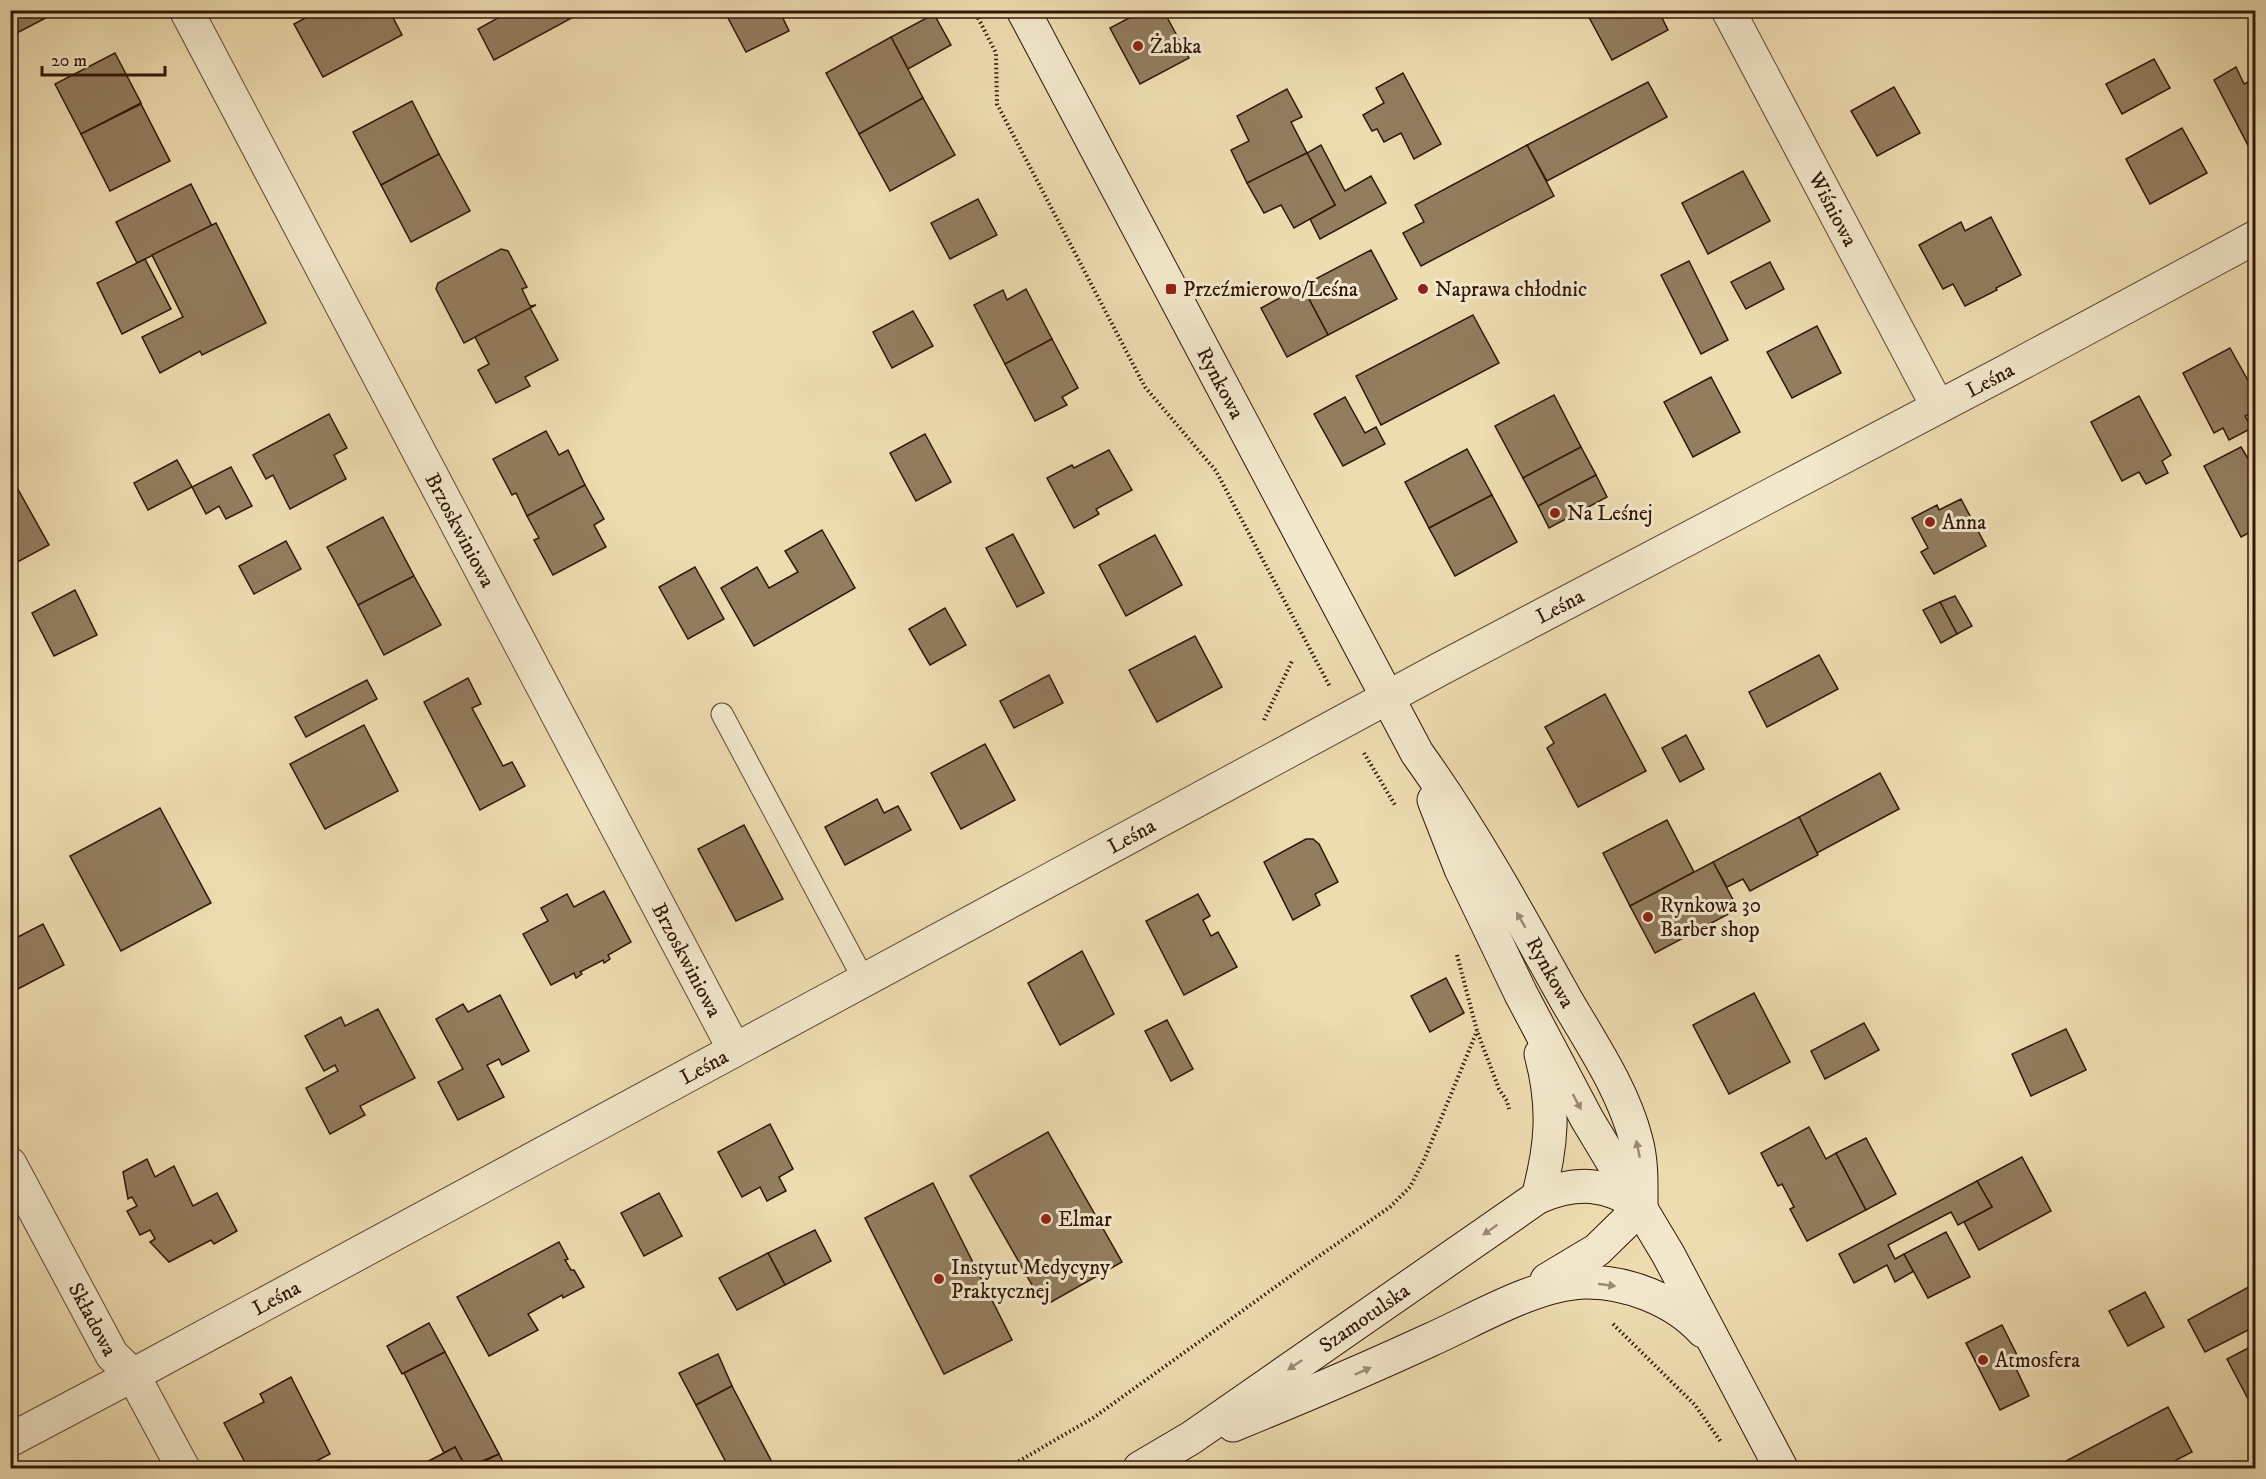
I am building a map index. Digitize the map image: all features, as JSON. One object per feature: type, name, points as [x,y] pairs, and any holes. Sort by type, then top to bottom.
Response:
[{"type":"street","name":"Brzoskwiniowa","points":[[186,10],[734,1049]]},
{"type":"street","name":"Rynkowa","points":[[1023,10],[1417,753],[1455,808],[1518,914],[1623,1104],[1640,1158],[1641,1207]]},
{"type":"street","name":"Wiśniowa","points":[[1728,10],[1938,407]]},
{"type":"street","name":"Leśna","points":[[10,1440],[1387,697],[2256,237]]},
{"type":"street","name":"Rynkowa","points":[[1417,753],[1451,846],[1521,994],[1587,1119],[1641,1207],[1781,1468]]},
{"type":"street","points":[[1521,994],[1536,1036],[1550,1094],[1550,1142],[1538,1197]]},
{"type":"street","name":"Składowa","points":[[10,1164],[112,1355],[133,1375],[183,1468]]},
{"type":"street","name":"Szamotulska","points":[[1140,1468],[1191,1438],[1538,1197],[1558,1189],[1589,1186],[1616,1192],[1641,1207],[1597,1250],[1543,1282],[1529,1295]]},
{"type":"street","name":"Szamotulska","points":[[1191,1438],[1222,1429],[1292,1401],[1529,1295],[1561,1285],[1585,1282],[1641,1292],[1676,1308],[1699,1326],[1714,1342]]},
{"type":"lane","points":[[722,714],[864,980]]},
{"type":"path","points":[[974,10],[996,53],[997,104],[1139,376],[1145,387],[1216,471],[1334,694]]},
{"type":"path","points":[[1262,724],[1292,661]]},
{"type":"path","points":[[1454,947],[1477,1031],[1498,1089]]},
{"type":"path","points":[[1007,1468],[1093,1418],[1390,1207],[1410,1187],[1424,1160],[1477,1031]]},
{"type":"path","points":[[1608,1318],[1695,1405],[1726,1448]]},
{"type":"building","points":[[10,10],[61,10],[11,36]]},
{"type":"building","points":[[320,10],[389,10],[402,35],[323,77],[294,24]]},
{"type":"building","points":[[512,10],[577,10],[579,14],[494,60],[478,29]]},
{"type":"building","points":[[742,10],[779,10],[789,31],[746,52],[728,18]]},
{"type":"building","points":[[1144,10],[1163,10],[1189,58],[1140,84],[1110,28]]},
{"type":"building","points":[[1585,10],[1658,10],[1668,30],[1612,60]]},
{"type":"building","points":[[934,14],[951,45],[908,69],[891,37]]},
{"type":"building","points":[[891,37],[923,98],[859,134],[826,73]]},
{"type":"building","points":[[115,53],[141,103],[81,134],[55,84]]},
{"type":"building","points":[[2154,59],[2170,88],[2122,114],[2106,84]]},
{"type":"building","points":[[2236,67],[2244,84],[2256,78],[2256,151],[2252,153],[2214,80]]},
{"type":"building","points":[[1403,73],[1441,144],[1414,159],[1401,133],[1384,142],[1377,129],[1372,131],[1363,115],[1384,103],[1376,88]]},
{"type":"building","points":[[1648,82],[1667,117],[1547,181],[1527,145]]},
{"type":"building","points":[[1894,87],[1920,133],[1877,156],[1851,111]]},
{"type":"building","points":[[1287,89],[1302,117],[1291,122],[1307,153],[1247,183],[1231,150],[1249,141],[1237,116]]},
{"type":"building","points":[[923,98],[955,155],[890,191],[859,134]]},
{"type":"building","points":[[412,101],[439,154],[381,185],[353,132]]},
{"type":"building","points":[[141,104],[170,161],[110,191],[81,134]]},
{"type":"building","points":[[2182,128],[2207,173],[2150,204],[2126,159]]},
{"type":"building","points":[[1321,145],[1345,191],[1371,176],[1386,203],[1320,239],[1310,219],[1335,205],[1307,153]]},
{"type":"building","points":[[1527,145],[1554,196],[1421,266],[1403,233],[1424,222],[1415,205]]},
{"type":"building","points":[[1307,153],[1335,205],[1294,228],[1281,205],[1264,213],[1247,183]]},
{"type":"building","points":[[439,154],[470,211],[411,242],[381,185]]},
{"type":"building","points":[[1743,171],[1770,221],[1708,254],[1682,203]]},
{"type":"building","points":[[191,184],[212,226],[137,263],[116,222]]},
{"type":"building","points":[[978,199],[997,235],[950,259],[931,223]]},
{"type":"building","points":[[1991,217],[2021,275],[1965,306],[1953,284],[1943,289],[1919,245],[1961,222],[1965,231]]},
{"type":"building","points":[[216,223],[266,323],[202,355],[200,351],[160,373],[142,337],[183,317],[152,255]]},
{"type":"building","points":[[501,249],[508,251],[527,287],[522,289],[530,306],[536,305],[464,343],[436,289],[438,283]]},
{"type":"building","points":[[1371,250],[1397,299],[1328,335],[1302,286]]},
{"type":"building","points":[[145,259],[171,309],[122,334],[97,283]]},
{"type":"building","points":[[1689,261],[1728,340],[1701,354],[1661,275]]},
{"type":"building","points":[[1770,262],[1784,289],[1746,309],[1731,282]]},
{"type":"building","points":[[1302,286],[1328,335],[1287,357],[1261,308]]},
{"type":"building","points":[[1026,289],[1052,339],[1005,364],[974,305],[1003,290],[1007,300]]},
{"type":"building","points":[[530,308],[558,360],[525,377],[530,386],[496,403],[478,370],[489,364],[475,337]]},
{"type":"building","points":[[913,311],[933,346],[892,368],[873,332]]},
{"type":"building","points":[[1473,315],[1499,363],[1381,425],[1356,376]]},
{"type":"building","points":[[1817,326],[1841,373],[1792,398],[1767,352]]},
{"type":"building","points":[[1052,339],[1078,388],[1062,397],[1067,405],[1035,421],[1005,364]]},
{"type":"building","points":[[2230,348],[2256,395],[2256,411],[2245,416],[2252,428],[2229,440],[2223,428],[2214,433],[2183,373]]},
{"type":"building","points":[[1711,377],[1740,432],[1693,457],[1664,402]]},
{"type":"building","points":[[1554,395],[1581,447],[1523,478],[1495,426]]},
{"type":"building","points":[[2139,396],[2171,455],[2162,461],[2168,473],[2146,484],[2139,472],[2122,481],[2091,422]]},
{"type":"building","points":[[1345,397],[1365,433],[1376,427],[1385,444],[1343,466],[1314,414]]},
{"type":"building","points":[[329,414],[347,448],[334,455],[346,479],[290,509],[273,475],[266,479],[253,455]]},
{"type":"building","points":[[546,431],[559,455],[568,450],[585,485],[527,516],[516,493],[512,495],[493,459]]},
{"type":"building","points":[[925,434],[951,482],[916,501],[890,453]]},
{"type":"building","points":[[1581,447],[1596,475],[1538,506],[1523,478]]},
{"type":"building","points":[[2241,447],[2256,472],[2256,529],[2241,537],[2204,466]]},
{"type":"building","points":[[1467,449],[1492,495],[1429,528],[1405,482]]},
{"type":"building","points":[[1109,450],[1132,490],[1096,509],[1099,514],[1074,528],[1047,478],[1072,465],[1074,468]]},
{"type":"building","points":[[177,460],[192,487],[148,510],[134,483]]},
{"type":"building","points":[[231,467],[252,506],[226,519],[219,506],[206,514],[192,487]]},
{"type":"building","points":[[1596,475],[1607,497],[1549,528],[1538,506]]},
{"type":"building","points":[[15,484],[49,545],[10,566],[10,487]]},
{"type":"building","points":[[585,485],[604,519],[594,525],[606,547],[553,575],[534,540],[539,538],[527,516]]},
{"type":"building","points":[[1492,495],[1517,542],[1455,576],[1429,528]]},
{"type":"building","points":[[1961,499],[1986,546],[1934,574],[1921,552],[1928,548],[1912,518],[1937,505],[1939,510]]},
{"type":"building","points":[[383,517],[414,576],[358,605],[327,547]]},
{"type":"building","points":[[822,530],[855,588],[754,646],[721,588],[757,567],[769,588],[798,572],[785,551]]},
{"type":"building","points":[[1013,534],[1044,593],[1017,607],[986,548]]},
{"type":"building","points":[[1155,535],[1182,585],[1126,616],[1099,565]]},
{"type":"building","points":[[286,541],[301,569],[254,594],[239,566]]},
{"type":"building","points":[[695,567],[724,619],[688,639],[659,587]]},
{"type":"building","points":[[414,576],[441,625],[384,655],[358,605]]},
{"type":"building","points":[[75,590],[97,635],[54,656],[32,613]]},
{"type":"building","points":[[1955,596],[1972,626],[1957,634],[1940,602]]},
{"type":"building","points":[[1940,602],[1957,634],[1941,643],[1923,610]]},
{"type":"building","points":[[945,608],[966,645],[930,665],[909,629]]},
{"type":"building","points":[[1195,636],[1222,687],[1157,722],[1129,670]]},
{"type":"building","points":[[1819,655],[1838,689],[1767,727],[1749,692]]},
{"type":"building","points":[[1049,675],[1063,703],[1014,728],[1000,701]]},
{"type":"building","points":[[468,678],[481,704],[472,708],[503,766],[512,762],[525,786],[480,810],[424,702]]},
{"type":"building","points":[[367,680],[377,699],[306,737],[295,717]]},
{"type":"building","points":[[1605,694],[1646,771],[1578,807],[1547,748],[1554,743],[1545,727]]},
{"type":"building","points":[[364,725],[398,791],[325,829],[290,764]]},
{"type":"building","points":[[1686,735],[1704,769],[1680,782],[1662,748]]},
{"type":"building","points":[[985,744],[1015,800],[961,829],[931,773]]},
{"type":"building","points":[[1880,773],[1899,809],[1817,853],[1799,817]]},
{"type":"building","points":[[877,799],[884,813],[898,806],[911,830],[845,865],[825,827]]},
{"type":"building","points":[[160,808],[211,903],[121,951],[70,856]]},
{"type":"building","points":[[1799,817],[1818,855],[1750,891],[1743,879],[1727,887],[1713,862]]},
{"type":"building","points":[[1667,820],[1694,872],[1630,906],[1603,853]]},
{"type":"building","points":[[744,825],[783,899],[736,921],[698,849]]},
{"type":"building","points":[[1306,839],[1313,839],[1319,844],[1338,882],[1315,894],[1320,905],[1293,920],[1264,862]]},
{"type":"building","points":[[1713,862],[1738,909],[1655,953],[1630,906]]},
{"type":"building","points":[[604,891],[631,942],[608,955],[610,959],[604,963],[603,960],[580,972],[582,974],[576,978],[574,973],[551,985],[523,934],[548,921],[541,908],[567,894],[574,907]]},
{"type":"building","points":[[1198,894],[1210,916],[1203,920],[1211,936],[1218,932],[1237,967],[1184,995],[1146,921]]},
{"type":"building","points":[[43,924],[64,965],[14,991],[10,986],[10,941]]},
{"type":"building","points":[[1082,951],[1114,1014],[1060,1045],[1028,983]]},
{"type":"building","points":[[1446,978],[1464,1013],[1430,1032],[1411,996]]},
{"type":"building","points":[[1754,993],[1790,1062],[1729,1094],[1693,1025]]},
{"type":"building","points":[[500,995],[529,1051],[502,1065],[499,1059],[487,1065],[504,1097],[458,1120],[438,1082],[463,1069],[436,1019],[463,1004],[468,1012]]},
{"type":"building","points":[[378,1009],[415,1078],[360,1106],[365,1115],[330,1134],[306,1088],[338,1071],[335,1065],[324,1071],[305,1036],[341,1017],[345,1026]]},
{"type":"building","points":[[1167,1020],[1193,1069],[1171,1081],[1145,1031]]},
{"type":"building","points":[[1864,1023],[1879,1050],[1825,1079],[1811,1051]]},
{"type":"building","points":[[2066,1029],[2086,1070],[2031,1096],[2012,1054]]},
{"type":"building","points":[[770,1124],[793,1169],[779,1177],[786,1191],[767,1201],[760,1187],[742,1197],[718,1152]]},
{"type":"building","points":[[1809,1127],[1826,1159],[1836,1153],[1866,1210],[1807,1241],[1790,1209],[1794,1207],[1782,1184],[1778,1186],[1761,1153]]},
{"type":"building","name":"Elmar","points":[[1048,1132],[1122,1262],[1044,1306],[970,1176]]},
{"type":"building","points":[[1866,1138],[1896,1194],[1866,1210],[1836,1153]]},
{"type":"building","points":[[2022,1157],[2051,1211],[1979,1250],[1964,1222],[1992,1207],[1977,1181]]},
{"type":"building","points":[[147,1159],[155,1177],[174,1166],[193,1206],[217,1193],[237,1231],[214,1244],[211,1240],[169,1262],[150,1242],[155,1239],[150,1230],[140,1235],[127,1211],[137,1206],[132,1197],[128,1199],[123,1172]]},
{"type":"building","points":[[1977,1181],[1992,1207],[1958,1225],[1951,1212],[1888,1245],[1895,1259],[1904,1254],[1914,1271],[1895,1282],[1887,1265],[1854,1283],[1839,1254]]},
{"type":"building","name":"Instytut Medycyny Praktycznej","points":[[933,1183],[1012,1340],[944,1374],[865,1218]]},
{"type":"building","points":[[659,1193],[682,1236],[644,1256],[621,1213]]},
{"type":"building","points":[[815,1230],[831,1261],[785,1285],[768,1253]]},
{"type":"building","points":[[1946,1232],[1970,1277],[1928,1298],[1904,1254]]},
{"type":"building","points":[[559,1242],[568,1259],[565,1260],[584,1287],[563,1298],[562,1295],[528,1314],[538,1330],[489,1356],[457,1297]]},
{"type":"building","points":[[768,1253],[785,1285],[737,1310],[719,1278]]},
{"type":"building","points":[[2256,1283],[2256,1326],[2205,1352],[2188,1320]]},
{"type":"building","points":[[2145,1292],[2164,1327],[2128,1346],[2109,1311]]},
{"type":"building","points":[[429,1323],[445,1352],[402,1374],[387,1346]]},
{"type":"building","points":[[2002,1325],[2018,1357],[2012,1360],[2029,1396],[2000,1410],[1966,1343]]},
{"type":"building","points":[[2256,1344],[2256,1414],[2227,1359]]},
{"type":"building","points":[[445,1352],[499,1454],[466,1468],[455,1447],[444,1453],[404,1373]]},
{"type":"building","points":[[718,1354],[732,1386],[696,1405],[679,1373]]},
{"type":"building","points":[[291,1377],[330,1454],[303,1468],[248,1468],[224,1423],[264,1402],[260,1394]]},
{"type":"building","points":[[732,1386],[775,1468],[729,1468],[696,1405]]},
{"type":"building","points":[[2168,1407],[2192,1452],[2161,1468],[2070,1468],[2066,1461]]},
{"type":"building","points":[[455,1447],[466,1468],[415,1468],[444,1453]]},
{"type":"building","points":[[499,1454],[506,1468],[470,1468]]},
{"type":"place","name":"Żabka","points":[[1138,46]]},
{"type":"place","name":"Przeźmierowo/Leśna","points":[[1171,289]]},
{"type":"place","name":"Naprawa chłodnic","points":[[1423,289]]},
{"type":"place","name":"Na Leśnej","points":[[1555,513]]},
{"type":"place","name":"Anna","points":[[1930,522]]},
{"type":"place","name":"Rynkowa 30 Barber shop","points":[[1648,917]]},
{"type":"place","name":"Elmar","points":[[1046,1219]]},
{"type":"place","name":"Instytut Medycyny Praktycznej","points":[[939,1279]]},
{"type":"place","name":"Atmosfera","points":[[1983,1360]]}]
